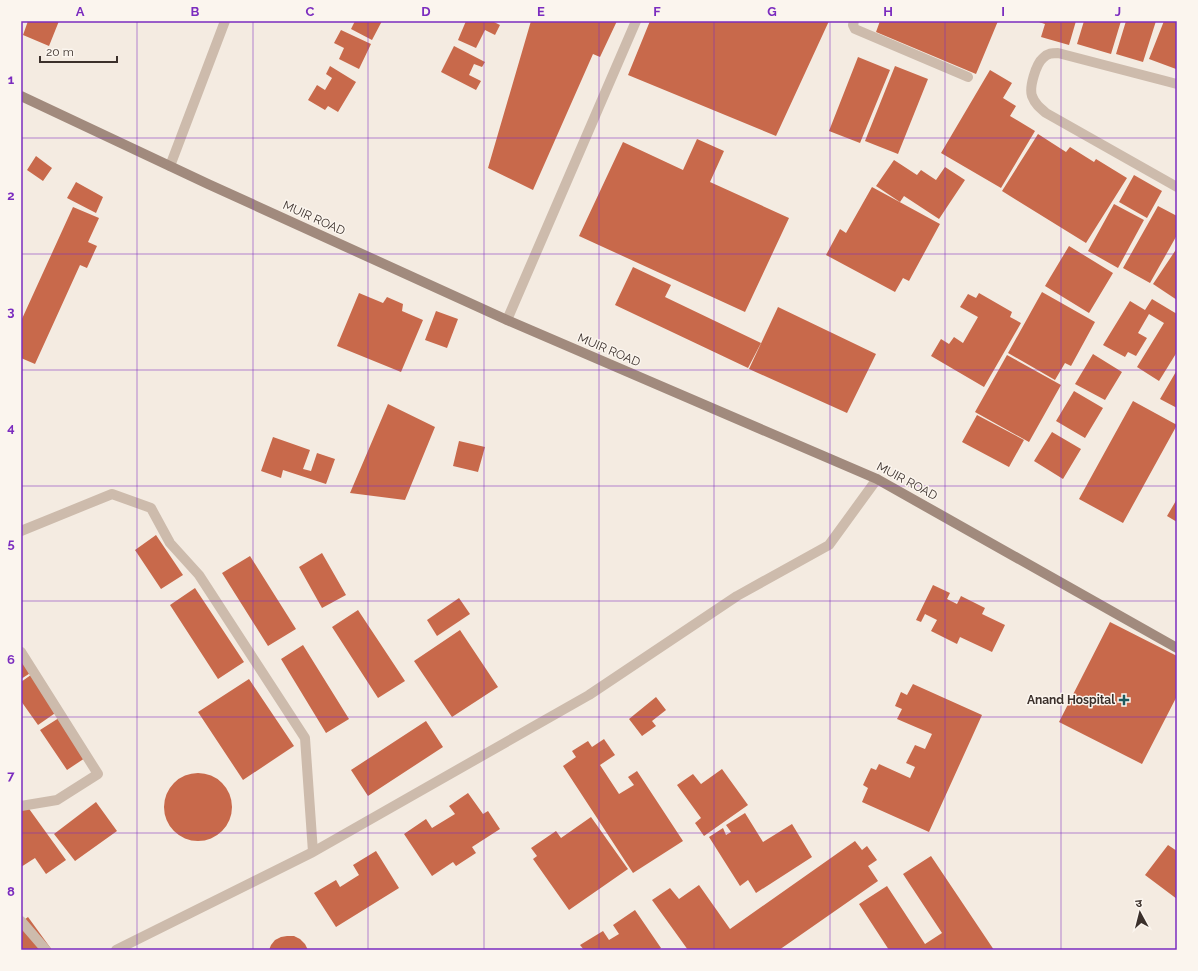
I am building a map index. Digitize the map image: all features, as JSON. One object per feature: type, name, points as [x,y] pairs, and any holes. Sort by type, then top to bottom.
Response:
[{"type":"street","points":[[170,166],[225,21]]},
{"type":"street","points":[[507,320],[636,21]]},
{"type":"street","points":[[854,21],[853,25],[855,29],[968,77]]},
{"type":"street","points":[[1177,84],[1058,53],[1049,53],[1038,64],[1031,90],[1032,97],[1038,106],[1046,113],[1177,187]]},
{"type":"street","name":"MUIR ROAD","points":[[21,96],[170,166],[507,320],[877,479],[1177,648]]},
{"type":"street","points":[[116,950],[312,852],[589,695],[738,596],[829,545],[877,479]]},
{"type":"street","points":[[21,531],[112,494],[151,508],[170,543],[199,574],[305,738],[312,852]]},
{"type":"street","points":[[21,652],[98,774],[57,800],[21,806]]},
{"type":"street","points":[[21,921],[46,950]]},
{"type":"building","points":[[28,21],[59,21],[49,46],[23,35]]},
{"type":"building","points":[[355,21],[382,21],[372,40],[351,29]]},
{"type":"building","points":[[466,21],[492,21],[500,25],[495,35],[485,30],[476,48],[458,40]]},
{"type":"building","points":[[531,21],[617,21],[600,57],[593,54],[533,190],[488,168]]},
{"type":"building","points":[[650,21],[829,21],[776,136],[628,75]]},
{"type":"building","points":[[880,21],[998,21],[976,74],[876,32]]},
{"type":"building","points":[[1036,21],[1076,21],[1069,45],[1041,37],[1045,24]]},
{"type":"building","points":[[1084,21],[1121,21],[1111,54],[1077,44]]},
{"type":"building","points":[[1126,21],[1156,21],[1143,62],[1116,54]]},
{"type":"building","points":[[1164,21],[1177,21],[1176,69],[1149,59]]},
{"type":"building","points":[[341,30],[371,44],[359,69],[339,59],[344,48],[334,43]]},
{"type":"building","points":[[454,46],[485,62],[482,67],[474,64],[469,75],[481,81],[476,90],[441,72]]},
{"type":"building","points":[[858,57],[890,70],[860,143],[829,131]]},
{"type":"building","points":[[330,66],[356,82],[338,112],[328,106],[325,110],[308,100],[317,85],[325,90],[332,78],[326,74]]},
{"type":"building","points":[[895,66],[928,79],[898,154],[865,141]]},
{"type":"building","points":[[990,70],[1012,83],[1003,98],[1016,106],[1010,116],[1035,131],[1001,188],[941,153]]},
{"type":"building","points":[[1038,134],[1066,152],[1070,147],[1094,162],[1096,159],[1127,178],[1086,243],[1002,191]]},
{"type":"building","points":[[697,139],[724,151],[710,182],[789,218],[745,312],[579,236],[623,142],[683,170]]},
{"type":"building","points":[[36,156],[52,168],[43,181],[27,170]]},
{"type":"building","points":[[894,160],[917,175],[921,170],[936,180],[945,167],[965,180],[939,219],[904,196],[900,202],[876,186]]},
{"type":"building","points":[[1134,175],[1162,191],[1147,218],[1119,202]]},
{"type":"building","points":[[76,182],[103,197],[96,213],[67,198]]},
{"type":"building","points":[[872,187],[940,224],[909,281],[903,278],[895,292],[826,255],[840,229],[846,233]]},
{"type":"building","points":[[1114,204],[1144,220],[1118,268],[1088,251]]},
{"type":"building","points":[[1158,206],[1177,216],[1177,235],[1150,283],[1123,268]]},
{"type":"building","points":[[73,207],[99,218],[88,242],[97,246],[87,268],[80,265],[35,364],[21,358],[21,321]]},
{"type":"building","points":[[1069,246],[1113,273],[1089,313],[1045,286]]},
{"type":"building","points":[[1177,248],[1177,300],[1153,284]]},
{"type":"building","points":[[633,267],[671,285],[665,297],[761,343],[748,368],[615,305]]},
{"type":"building","points":[[1042,292],[1095,322],[1071,366],[1065,363],[1055,380],[1008,353]]},
{"type":"building","points":[[359,293],[383,303],[387,297],[403,304],[402,311],[423,320],[401,372],[337,346]]},
{"type":"building","points":[[979,293],[1012,312],[1010,317],[1021,323],[984,387],[931,356],[941,339],[949,344],[954,337],[963,343],[978,317],[960,307],[968,294],[976,298]]},
{"type":"building","points":[[1152,299],[1177,314],[1177,352],[1159,381],[1137,367],[1164,323],[1149,314],[1138,333],[1147,338],[1136,356],[1128,352],[1125,357],[1103,345],[1130,301],[1145,310]]},
{"type":"building","points":[[778,307],[876,354],[847,413],[749,369]]},
{"type":"building","points":[[436,311],[458,319],[447,348],[425,340]]},
{"type":"building","points":[[1093,354],[1122,372],[1105,400],[1075,384]]},
{"type":"building","points":[[1007,355],[1061,385],[1029,442],[975,412]]},
{"type":"building","points":[[1177,370],[1177,408],[1160,399]]},
{"type":"building","points":[[1074,391],[1103,408],[1085,438],[1056,421]]},
{"type":"building","points":[[1133,401],[1177,425],[1123,523],[1079,499]]},
{"type":"building","points":[[388,404],[435,427],[405,500],[350,493]]},
{"type":"building","points":[[977,415],[1024,440],[1009,467],[962,442]]},
{"type":"building","points":[[1052,432],[1081,449],[1063,479],[1034,461]]},
{"type":"building","points":[[273,437],[310,450],[303,469],[311,471],[317,453],[335,459],[326,484],[283,470],[281,478],[261,471]]},
{"type":"building","points":[[459,441],[485,447],[478,472],[453,466]]},
{"type":"building","points":[[1177,499],[1177,522],[1167,516]]},
{"type":"building","points":[[156,535],[183,575],[161,589],[135,550]]},
{"type":"building","points":[[322,553],[346,595],[322,608],[299,567]]},
{"type":"building","points":[[250,556],[296,629],[268,646],[222,573]]},
{"type":"building","points":[[933,585],[950,593],[947,599],[957,604],[961,596],[985,608],[982,614],[1005,625],[992,652],[960,637],[957,644],[931,631],[937,620],[925,614],[921,622],[916,620]]},
{"type":"building","points":[[195,588],[244,662],[218,679],[170,605]]},
{"type":"building","points":[[459,598],[470,614],[437,636],[427,620]]},
{"type":"building","points":[[358,610],[405,681],[378,698],[332,627]]},
{"type":"building","points":[[1110,622],[1177,656],[1177,696],[1142,764],[1059,722]]},
{"type":"building","points":[[460,630],[498,687],[452,717],[414,661]]},
{"type":"building","points":[[303,645],[349,719],[326,733],[281,659]]},
{"type":"building","points":[[21,648],[35,670],[21,679]]},
{"type":"building","points":[[35,672],[61,709],[38,725],[21,701],[21,682]]},
{"type":"building","points":[[249,679],[294,746],[243,780],[198,712]]},
{"type":"building","points":[[913,684],[982,715],[929,832],[862,802],[868,788],[863,785],[871,768],[876,770],[879,764],[910,778],[915,767],[906,763],[915,745],[925,749],[932,734],[897,719],[902,709],[895,706],[901,692],[907,695]]},
{"type":"building","points":[[656,697],[666,710],[652,721],[656,726],[642,736],[629,719]]},
{"type":"building","points":[[62,716],[88,756],[67,770],[40,730]]},
{"type":"building","points":[[426,721],[443,747],[368,796],[351,770]]},
{"type":"building","points":[[604,739],[615,755],[600,765],[619,794],[634,785],[628,777],[637,771],[683,841],[633,873],[563,766],[576,757],[572,751],[588,741],[592,747]]},
{"type":"building","points":[[722,769],[748,805],[704,836],[695,823],[701,818],[677,785],[693,774],[701,784]]},
{"type":"building","points":[[198,773],[211,776],[222,783],[229,794],[232,807],[229,820],[222,831],[211,838],[198,841],[185,838],[174,831],[167,820],[164,807],[167,794],[174,783],[185,776]]},
{"type":"building","points":[[468,793],[483,814],[488,811],[500,829],[472,847],[476,853],[456,866],[453,862],[432,876],[404,834],[426,819],[432,828],[455,814],[449,806]]},
{"type":"building","points":[[96,802],[117,831],[75,861],[54,834]]},
{"type":"building","points":[[27,806],[66,860],[46,874],[35,858],[21,867],[21,811]]},
{"type":"building","points":[[745,813],[763,842],[792,824],[812,857],[756,893],[748,880],[740,886],[709,837],[723,828],[726,835],[731,832],[726,825]]},
{"type":"building","points":[[591,817],[628,869],[569,910],[533,859],[537,856],[531,848],[556,831],[561,838]]},
{"type":"building","points":[[855,841],[862,850],[867,846],[877,860],[868,866],[878,881],[779,950],[688,950],[652,900],[670,888],[679,899],[699,885],[730,929]]},
{"type":"building","points":[[1168,845],[1177,851],[1177,899],[1145,875]]},
{"type":"building","points":[[376,851],[399,888],[336,927],[314,893],[336,880],[340,887],[359,875],[353,865]]},
{"type":"building","points":[[931,856],[994,950],[889,950],[859,904],[887,886],[925,944],[942,933],[903,874]]},
{"type":"building","points":[[635,910],[661,948],[658,950],[584,950],[580,945],[603,931],[609,940],[619,934],[613,925]]},
{"type":"building","points":[[28,917],[52,950],[21,950],[21,922]]},
{"type":"building","points":[[287,936],[294,936],[300,939],[308,950],[269,950],[275,940]]},
{"type":"place","name":"Anand Hospital","points":[[1124,700]]}]
